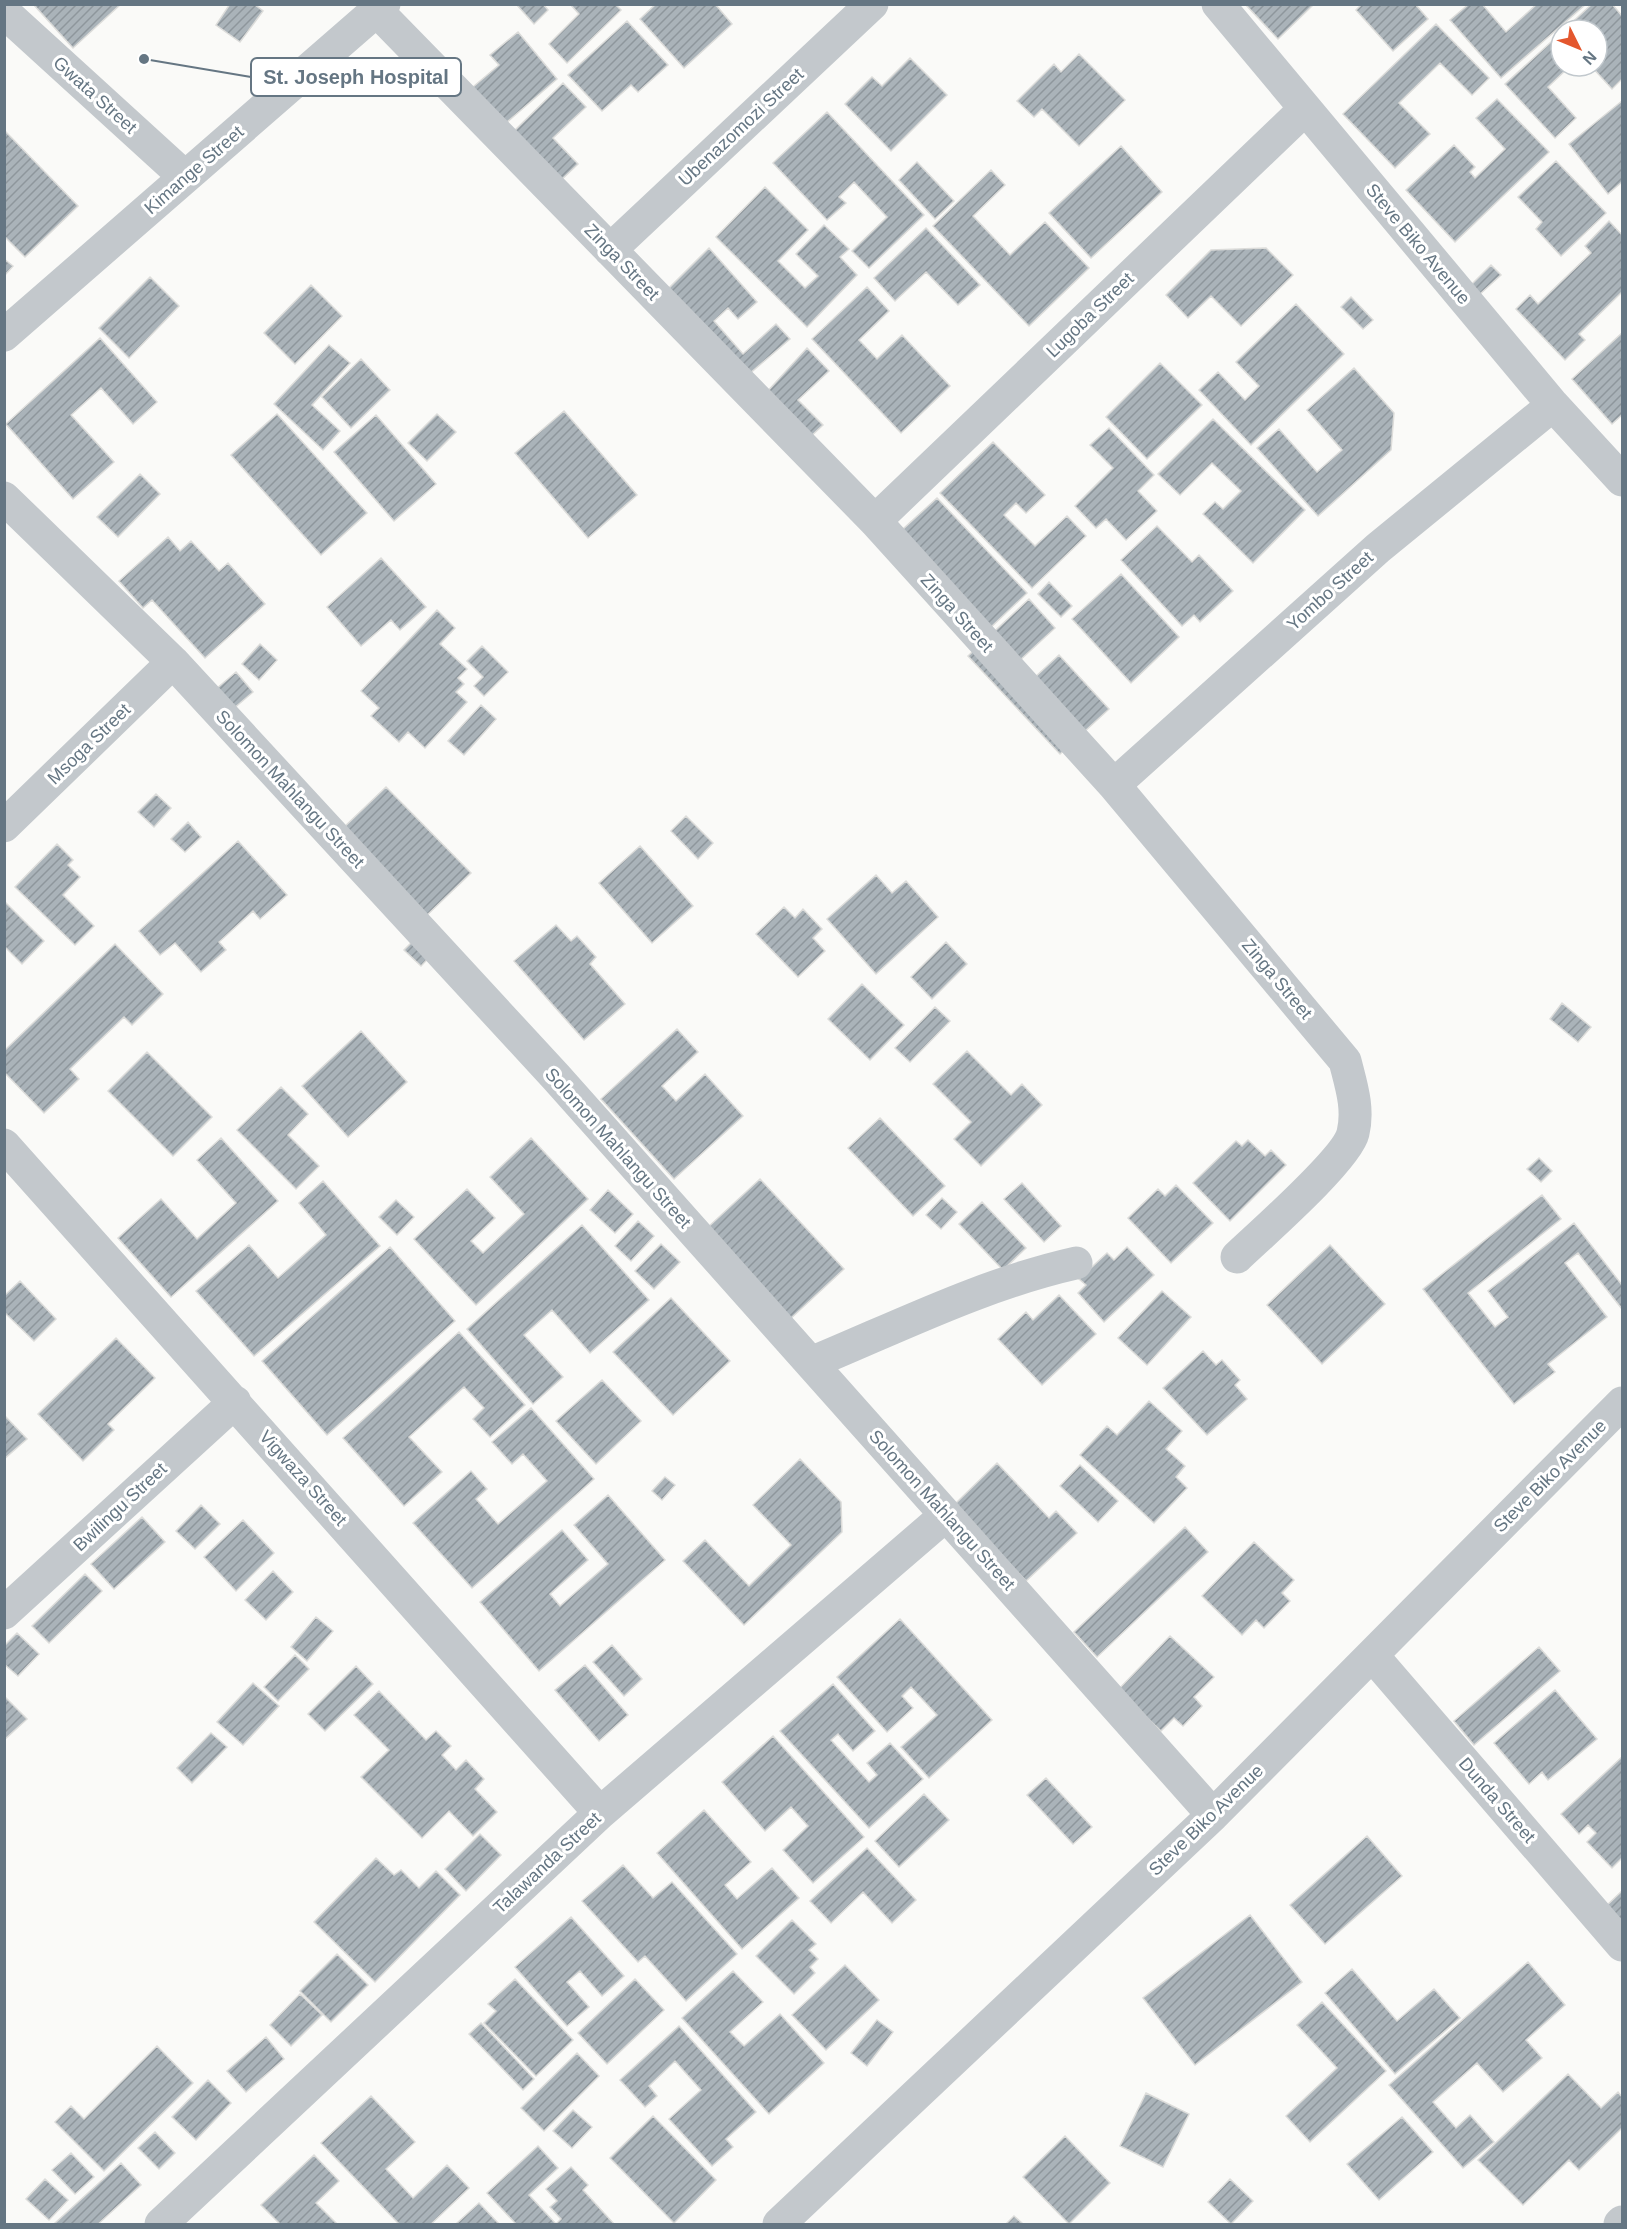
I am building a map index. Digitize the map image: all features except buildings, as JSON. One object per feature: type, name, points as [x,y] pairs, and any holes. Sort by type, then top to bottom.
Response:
[{"type":"street","name":"Ubenazomozi Street","points":[[610,250],[872,4]]},
{"type":"street","name":"Steve Biko Avenue","points":[[1218,4],[1553,405],[1623,480]]},
{"type":"street","name":"Zinga Street","points":[[381,8],[610,250],[875,521],[1114,785],[1345,1061],[1356,1102],[1353,1136],[1330,1167],[1237,1257]]},
{"type":"street","name":"Kimange Street","points":[[4,335],[381,8]]},
{"type":"street","name":"Gwata Street","points":[[4,12],[185,177]]},
{"type":"street","name":"Lugoba Street","points":[[875,521],[1305,109]]},
{"type":"street","name":"Yombo Street","points":[[1114,785],[1378,548],[1553,405]]},
{"type":"street","name":"Solomon Mahlangu Street","points":[[4,498],[173,662],[556,1077],[1213,1815]]},
{"type":"street","name":"Msoga Street","points":[[4,826],[173,662]]},
{"type":"street","name":"Vigwaza Street","points":[[4,1145],[235,1401],[600,1814]]},
{"type":"street","points":[[811,1363],[966,1297],[1022,1277],[1076,1263]]},
{"type":"street","name":"Bwilingu Street","points":[[4,1613],[235,1401]]},
{"type":"street","name":"Steve Biko Avenue","points":[[779,2224],[1213,1815],[1623,1403]]},
{"type":"street","name":"Talawanda Street","points":[[161,2224],[600,1814],[946,1515]]},
{"type":"street","name":"Dunda Street","points":[[1372,1655],[1623,1945]]},
{"type":"place","name":"St. Joseph Hospital","points":[[144,59]]}]
